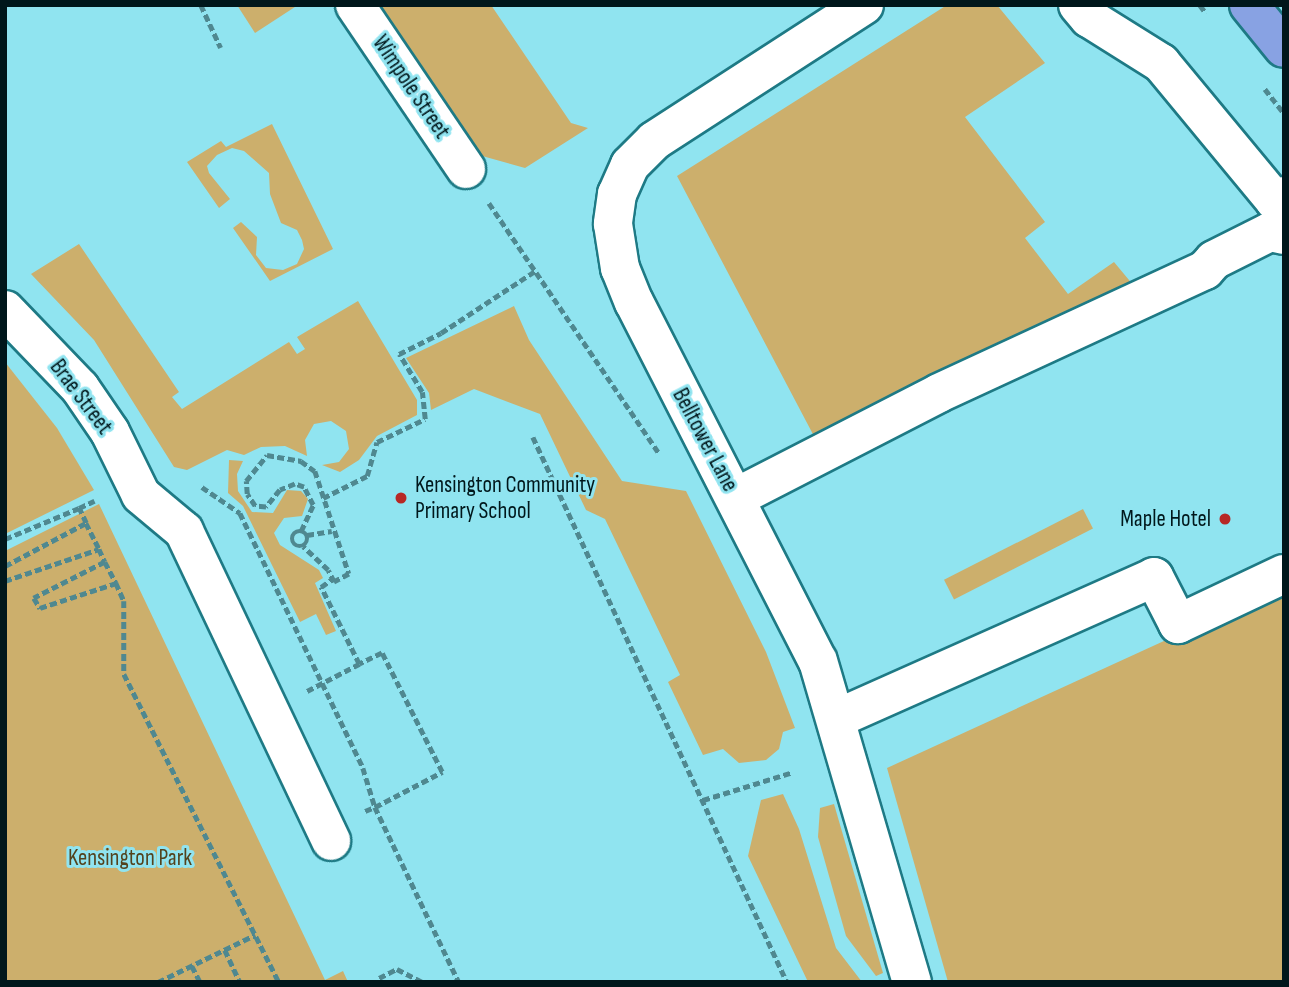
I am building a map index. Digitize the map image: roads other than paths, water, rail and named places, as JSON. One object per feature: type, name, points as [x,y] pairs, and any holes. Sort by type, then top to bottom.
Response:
[{"type":"highway","points":[[1249,5],[1284,48]]},
{"type":"street","name":"Wimpole Street","points":[[355,5],[466,169]]},
{"type":"street","name":"Belltower Lane","points":[[864,5],[654,141],[630,165],[617,194],[613,224],[620,268],[706,446],[818,661],[838,718],[912,982]]},
{"type":"street","points":[[1078,5],[1089,18],[1161,63],[1275,201],[1284,196]]},
{"type":"street","points":[[735,498],[939,393],[1205,270],[1214,260],[1270,232],[1284,235]]},
{"type":"street","name":"Brae Street","points":[[5,310],[80,388],[110,432],[137,488],[184,531],[331,841]]},
{"type":"street","points":[[838,718],[1154,576],[1178,624],[1284,574]]},
{"type":"place","name":"Kensington Community Primary School","points":[[401,498]]},
{"type":"place","name":"Maple Hotel","points":[[1225,519]]},
{"type":"park label","name":"Kensington Park","points":[[130,858]]}]
